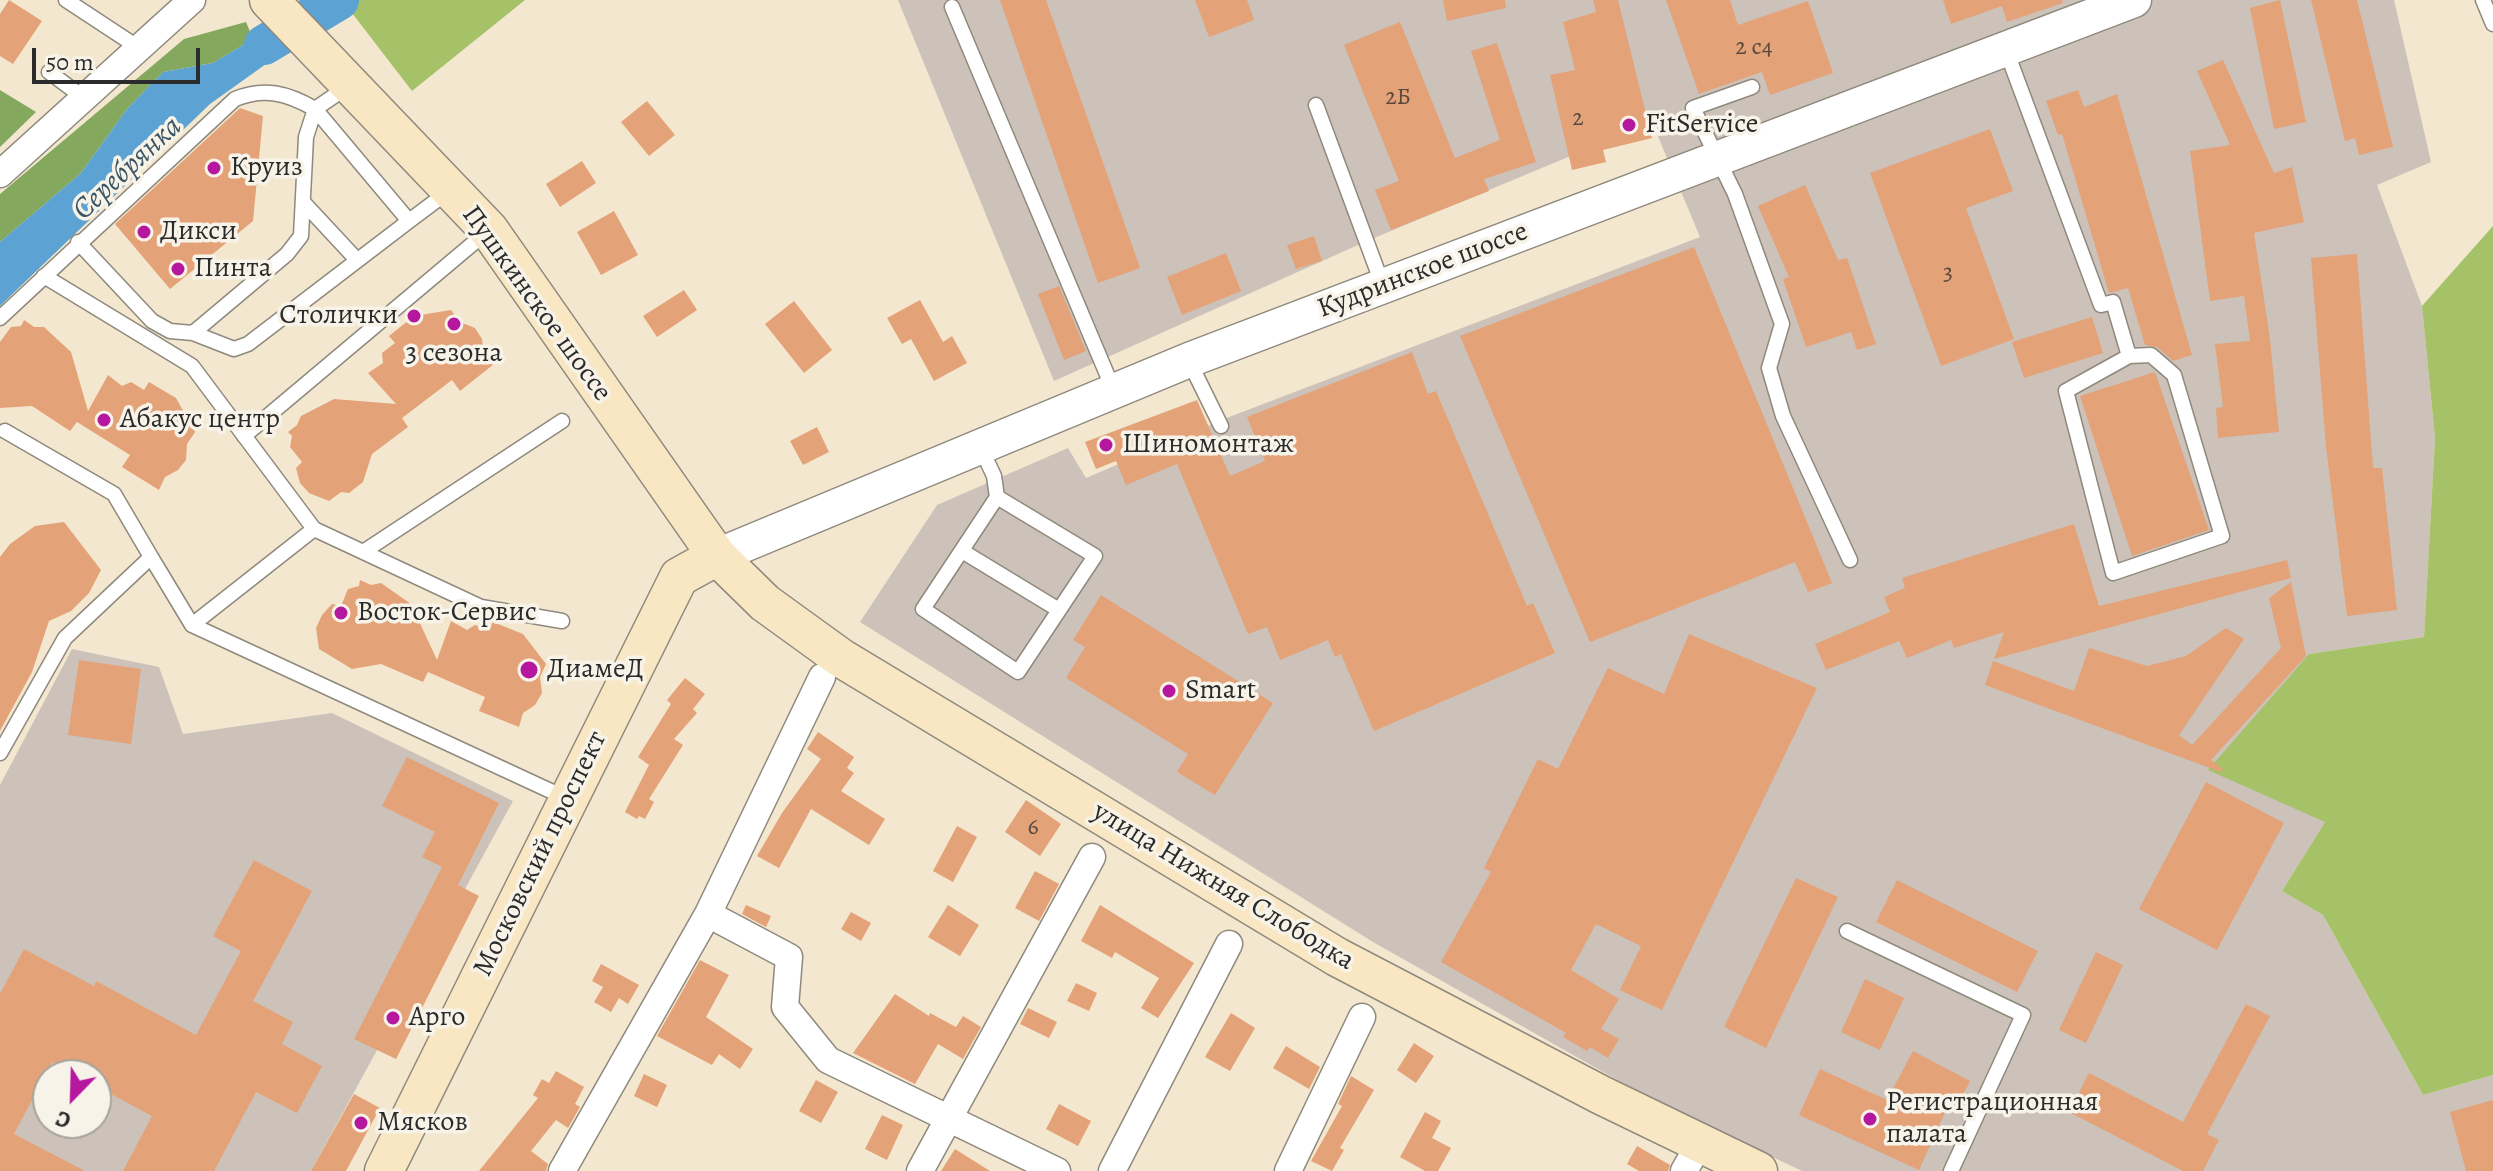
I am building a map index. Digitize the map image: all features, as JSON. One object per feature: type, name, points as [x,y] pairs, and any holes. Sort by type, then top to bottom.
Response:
[{"type":"main road","name":"Пушкинское шоссе","points":[[272,2],[489,230],[717,556]]},
{"type":"main road","name":"Московский проспект","points":[[393,1166],[568,799],[679,577],[717,556]]},
{"type":"main road","name":"улица Нижняя Слободка","points":[[717,556],[765,603],[841,658],[1337,957],[1692,1157],[1758,1171]]},
{"type":"street","points":[[0,174],[192,0]]},
{"type":"street","name":"Кудринское шоссе","points":[[717,556],[1189,360],[2134,0]]},
{"type":"street","points":[[562,1171],[708,914],[822,677]]},
{"type":"street","points":[[920,1171],[1092,857]]},
{"type":"street","points":[[708,914],[789,957],[785,1007],[828,1060],[1057,1171]]},
{"type":"street","points":[[1112,1171],[1229,944]]},
{"type":"street","points":[[1288,1171],[1362,1017]]},
{"type":"lane","points":[[66,0],[139,48]]},
{"type":"lane","points":[[2483,0],[2493,24]]},
{"type":"lane","points":[[952,7],[1114,391]]},
{"type":"lane","points":[[2006,49],[2101,305],[2113,302],[2129,356]]},
{"type":"lane","points":[[49,72],[84,98]]},
{"type":"lane","points":[[193,333],[295,246],[301,236],[306,137],[315,109],[351,85]]},
{"type":"lane","points":[[1752,87],[1693,108],[1700,130],[1718,159],[1746,222],[1782,324],[1769,368],[1783,416],[1850,560]]},
{"type":"lane","points":[[0,318],[78,242],[235,99],[255,91],[274,92],[315,109],[409,221]]},
{"type":"lane","points":[[1316,105],[1383,287]]},
{"type":"lane","points":[[78,242],[152,321],[170,331],[193,333],[225,348],[240,347],[451,190]]},
{"type":"lane","points":[[303,202],[357,260]]},
{"type":"lane","points":[[244,436],[489,230]]},
{"type":"lane","points":[[44,276],[192,366],[314,529],[481,607],[562,621]]},
{"type":"lane","points":[[2151,355],[2174,375],[2222,536],[2113,573],[2066,391],[2129,356],[2151,355]]},
{"type":"lane","points":[[1189,360],[1221,426]]},
{"type":"lane","points":[[363,552],[562,421]]},
{"type":"lane","points":[[5,431],[114,494],[192,625],[568,799]]},
{"type":"lane","points":[[979,445],[994,476],[997,497],[923,609],[1018,672],[1095,556],[997,497]]},
{"type":"lane","points":[[192,625],[314,529]]},
{"type":"lane","points":[[962,551],[1059,610]]},
{"type":"lane","points":[[0,753],[65,638],[151,557]]},
{"type":"lane","points":[[1847,931],[2023,1015],[1951,1171]]},
{"type":"shaded area","points":[[898,0],[2394,0],[2431,162],[2377,185],[2422,306],[2435,438],[2424,637],[2309,654],[2325,822],[2282,891],[2323,915],[2423,1095],[2493,1075],[2493,1171],[1802,1171],[1651,1099],[1373,942],[860,622],[937,505],[1068,448],[1086,478],[1224,419],[1700,237],[1652,122],[1367,241],[1054,381]]},
{"type":"shaded area","points":[[72,649],[159,667],[183,734],[332,713],[513,801],[311,1171],[0,1171],[0,785]]},
{"type":"green space","points":[[342,0],[525,0],[412,91]]},
{"type":"green space","points":[[246,22],[253,39],[213,63],[163,72],[127,109],[81,173],[0,242],[0,194],[184,39]]},
{"type":"green space","points":[[0,90],[36,112],[0,147]]},
{"type":"green space","points":[[2493,226],[2493,1075],[2423,1095],[2323,915],[2282,891],[2325,822],[2208,770],[2309,654],[2424,637],[2435,438],[2422,306]]},
{"type":"water","points":[[278,16],[294,44],[210,104],[0,306],[0,242],[81,173],[127,109],[163,72],[213,63],[253,39]]},
{"type":"building","points":[[9,0],[42,21],[13,64],[0,56],[0,14]]},
{"type":"building","points":[[1000,0],[1046,0],[1140,268],[1098,283]]},
{"type":"building","points":[[1195,0],[1247,0],[1254,20],[1209,37]]},
{"type":"building","points":[[1443,0],[1505,0],[1506,8],[1447,21]]},
{"type":"building","points":[[1593,0],[1618,0],[1652,138],[1603,150],[1606,162],[1572,170],[1550,75],[1575,70],[1563,22],[1596,12]]},
{"type":"building","points":[[1666,0],[1730,0],[1738,25],[1808,1],[1833,73],[1770,95],[1762,72],[1699,94]]},
{"type":"building","points":[[1943,0],[2062,0],[2063,3],[2007,22],[2002,6],[1951,24]]},
{"type":"building","points":[[2280,0],[2306,122],[2274,129],[2250,8]]},
{"type":"building","points":[[2311,0],[2357,0],[2393,147],[2359,155],[2355,138],[2345,141]]},
{"type":"building","points":[[1400,22],[1455,158],[1500,140],[1471,51],[1497,43],[1536,162],[1484,179],[1489,191],[1391,230],[1375,190],[1399,181],[1344,45]]},
{"type":"building","points":[[2223,60],[2274,173],[2292,167],[2304,222],[2254,233],[2270,339],[2279,432],[2218,438],[2216,408],[2223,407],[2215,344],[2250,341],[2244,296],[2210,301],[2190,151],[2230,145],[2197,71]]},
{"type":"building","points":[[2078,90],[2084,107],[2117,94],[2192,355],[2173,361],[2157,347],[2145,345],[2128,288],[2109,293],[2062,134],[2058,135],[2046,101]]},
{"type":"building","points":[[647,101],[675,135],[649,156],[621,122]]},
{"type":"building","name":"Круиз","points":[[240,108],[263,116],[253,221],[170,289],[115,224]]},
{"type":"building","points":[[1990,129],[2013,191],[1966,208],[2014,339],[1941,366],[1870,173]]},
{"type":"building","points":[[582,161],[596,183],[560,207],[546,184]]},
{"type":"building","points":[[1805,185],[1838,260],[1847,258],[1876,344],[1857,350],[1851,332],[1806,347],[1783,279],[1789,277],[1758,206]]},
{"type":"building","points":[[614,211],[638,255],[601,275],[577,232]]},
{"type":"building","points":[[1314,236],[1322,261],[1296,269],[1287,245]]},
{"type":"building","points":[[1694,247],[1832,583],[1808,592],[1795,562],[1590,642],[1460,336]]},
{"type":"building","points":[[1226,253],[1241,291],[1182,315],[1167,277]]},
{"type":"building","points":[[2357,254],[2373,468],[2382,468],[2397,610],[2347,616],[2326,447],[2311,258]]},
{"type":"building","points":[[1059,286],[1086,351],[1064,360],[1038,294]]},
{"type":"building","points":[[684,290],[697,310],[657,337],[643,316]]},
{"type":"building","points":[[920,300],[943,342],[952,336],[967,363],[934,381],[911,339],[902,344],[887,318]]},
{"type":"building","points":[[794,301],[832,350],[804,373],[765,324]]},
{"type":"building","points":[[451,310],[460,322],[475,328],[482,339],[484,354],[494,364],[460,391],[452,380],[402,418],[408,427],[372,454],[363,482],[349,493],[341,492],[329,501],[309,493],[300,483],[296,468],[302,462],[290,447],[292,436],[288,432],[297,425],[301,416],[334,399],[396,404],[368,373],[383,363],[382,353],[395,343],[389,336],[414,316]]},
{"type":"building","points":[[2092,317],[2103,353],[2024,378],[2012,342]]},
{"type":"building","points":[[24,320],[34,327],[44,327],[71,352],[88,411],[108,375],[122,386],[131,382],[144,390],[149,382],[176,398],[195,432],[187,444],[186,460],[178,470],[165,477],[159,490],[122,467],[130,455],[77,422],[70,431],[32,406],[0,408],[0,342],[11,327],[21,326]]},
{"type":"building","points":[[1412,352],[1428,394],[1436,391],[1527,606],[1533,603],[1555,653],[1374,731],[1341,654],[1335,657],[1328,640],[1280,660],[1267,627],[1248,634],[1177,464],[1126,485],[1116,461],[1096,469],[1085,442],[1197,400],[1230,476],[1265,461],[1247,417]]},
{"type":"building","points":[[2155,372],[2209,530],[2132,556],[2080,396]]},
{"type":"building","points":[[817,427],[829,452],[803,465],[790,441]]},
{"type":"building","points":[[64,522],[101,570],[89,593],[71,611],[49,621],[32,672],[0,731],[0,557],[10,544],[35,526]]},
{"type":"building","points":[[2074,524],[2099,606],[2287,560],[2291,578],[1994,659],[2004,632],[1954,648],[1951,640],[1907,658],[1899,641],[1826,670],[1815,644],[1890,612],[1884,597],[1905,588],[1902,578]]},
{"type":"building","points":[[360,580],[371,585],[381,583],[411,604],[437,660],[451,621],[467,630],[475,625],[489,630],[493,622],[523,634],[546,664],[540,677],[542,693],[535,705],[523,713],[519,727],[479,711],[485,697],[428,672],[423,682],[381,664],[352,669],[319,649],[316,628],[322,615],[332,604],[341,606],[348,589],[359,586]]},
{"type":"building","points":[[2291,582],[2306,656],[2211,760],[2223,769],[2221,772],[1985,685],[1993,661],[2074,691],[2089,648],[2147,666],[2186,656],[2226,628],[2244,639],[2179,735],[2192,745],[2281,648],[2269,598]]},
{"type":"building","name":"Smart","points":[[1101,595],[1273,703],[1215,795],[1177,772],[1188,754],[1066,678],[1085,647],[1073,640]]},
{"type":"building","points":[[1689,634],[1817,688],[1662,1010],[1620,990],[1641,946],[1596,924],[1571,970],[1619,999],[1601,1029],[1619,1039],[1608,1058],[1590,1047],[1587,1051],[1563,1037],[1566,1033],[1441,962],[1491,872],[1484,868],[1538,759],[1558,769],[1608,668],[1664,694]]},
{"type":"building","points":[[79,660],[141,669],[131,744],[68,735]]},
{"type":"building","points":[[685,678],[705,694],[693,709],[697,713],[674,739],[683,745],[649,799],[654,802],[645,819],[639,816],[637,819],[625,812],[649,765],[638,757],[671,704],[667,700]]},
{"type":"building","points":[[818,732],[854,757],[847,768],[854,773],[841,791],[885,819],[869,845],[811,809],[779,868],[757,856],[782,813],[821,759],[807,749]]},
{"type":"building","points":[[407,757],[499,803],[458,885],[479,896],[396,1059],[354,1039],[442,867],[422,857],[435,832],[382,806]]},
{"type":"building","points":[[2206,782],[2284,823],[2217,950],[2139,909]]},
{"type":"building","points":[[1026,800],[1061,824],[1040,856],[1005,832]]},
{"type":"building","points":[[957,826],[977,837],[953,882],[933,871]]},
{"type":"building","points":[[254,860],[312,891],[253,1001],[293,1022],[282,1044],[322,1066],[297,1113],[256,1092],[214,1171],[123,1171],[152,1116],[112,1095],[112,1059],[32,1059],[32,1100],[14,1134],[85,1171],[0,1171],[0,994],[24,949],[94,986],[96,981],[196,1035],[241,951],[213,936]]},
{"type":"building","points":[[1035,871],[1059,884],[1039,921],[1015,908]]},
{"type":"building","points":[[1796,878],[1838,897],[1766,1048],[1724,1027]]},
{"type":"building","points":[[1897,880],[2038,951],[2017,992],[1876,922]]},
{"type":"building","points":[[746,905],[771,916],[766,927],[742,914]]},
{"type":"building","points":[[948,905],[979,925],[960,956],[928,937]]},
{"type":"building","points":[[1100,905],[1194,963],[1158,1018],[1141,1008],[1159,978],[1115,952],[1112,958],[1081,941]]},
{"type":"building","points":[[851,912],[871,923],[861,941],[841,929]]},
{"type":"building","points":[[2096,952],[2123,965],[2086,1043],[2059,1030]]},
{"type":"building","points":[[700,960],[729,975],[706,1017],[753,1049],[740,1069],[719,1054],[712,1065],[657,1036]]},
{"type":"building","points":[[601,964],[639,985],[628,1004],[619,998],[611,1012],[594,1002],[603,987],[592,981]]},
{"type":"building","points":[[1865,979],[1904,998],[1880,1050],[1841,1032]]},
{"type":"building","points":[[1076,983],[1097,993],[1089,1011],[1067,1001]]},
{"type":"building","points":[[895,994],[929,1016],[930,1013],[956,1027],[963,1016],[981,1027],[963,1059],[938,1044],[915,1084],[853,1053]]},
{"type":"building","points":[[2246,1004],[2270,1016],[2207,1134],[2219,1140],[2203,1171],[2183,1171],[2069,1112],[2089,1073],[2183,1122]]},
{"type":"building","points":[[1028,1008],[1057,1022],[1049,1038],[1020,1024]]},
{"type":"building","points":[[1231,1013],[1255,1028],[1230,1071],[1205,1057]]},
{"type":"building","points":[[1414,1043],[1434,1056],[1416,1083],[1397,1070]]},
{"type":"building","points":[[1286,1046],[1320,1067],[1309,1089],[1273,1068]]},
{"type":"building","name":"Регистрационная палата","points":[[1913,1051],[1970,1081],[1960,1101],[1952,1097],[1919,1170],[1799,1115],[1820,1069],[1887,1100]]},
{"type":"building","points":[[556,1071],[584,1087],[575,1104],[580,1107],[568,1128],[556,1120],[531,1151],[548,1164],[546,1171],[479,1171],[538,1098],[533,1095],[542,1079],[549,1083]]},
{"type":"building","points":[[644,1074],[667,1085],[657,1107],[634,1096]]},
{"type":"building","points":[[1351,1076],[1374,1090],[1340,1148],[1344,1150],[1332,1171],[1311,1161],[1342,1106],[1338,1104]]},
{"type":"building","points":[[816,1080],[838,1092],[821,1123],[799,1111]]},
{"type":"building","points":[[354,1094],[380,1108],[346,1171],[311,1171]]},
{"type":"building","points":[[2493,1100],[2493,1171],[2466,1171],[2450,1112]]},
{"type":"building","points":[[1059,1104],[1091,1121],[1078,1146],[1046,1129]]},
{"type":"building","points":[[1425,1112],[1441,1121],[1432,1138],[1451,1148],[1438,1171],[1425,1171],[1400,1157]]},
{"type":"building","points":[[882,1115],[903,1125],[887,1160],[865,1149]]},
{"type":"building","points":[[1637,1146],[1670,1165],[1668,1171],[1639,1171],[1627,1164]]},
{"type":"building","points":[[955,1149],[990,1171],[941,1171]]},
{"type":"waterway","name":"Серебрянка","points":[[264,45],[339,0]]},
{"type":"place","name":"FitService","points":[[1629,125]]},
{"type":"place","name":"Круиз","points":[[214,168]]},
{"type":"place","name":"Дикси","points":[[144,232]]},
{"type":"place","name":"Пинта","points":[[178,269]]},
{"type":"place","name":"Столички","points":[[414,316]]},
{"type":"place","name":"3 сезона","points":[[454,324]]},
{"type":"place","name":"Абакус центр","points":[[104,420]]},
{"type":"place","name":"Шиномонтаж","points":[[1106,445]]},
{"type":"place","name":"Восток-Сервис","points":[[341,613]]},
{"type":"place","name":"ДиамеД","points":[[529,670]]},
{"type":"place","name":"Smart","points":[[1169,691]]},
{"type":"place","name":"Арго","points":[[393,1018]]},
{"type":"place","name":"Регистрационная палата","points":[[1870,1119]]},
{"type":"place","name":"Мясков","points":[[361,1123]]}]
